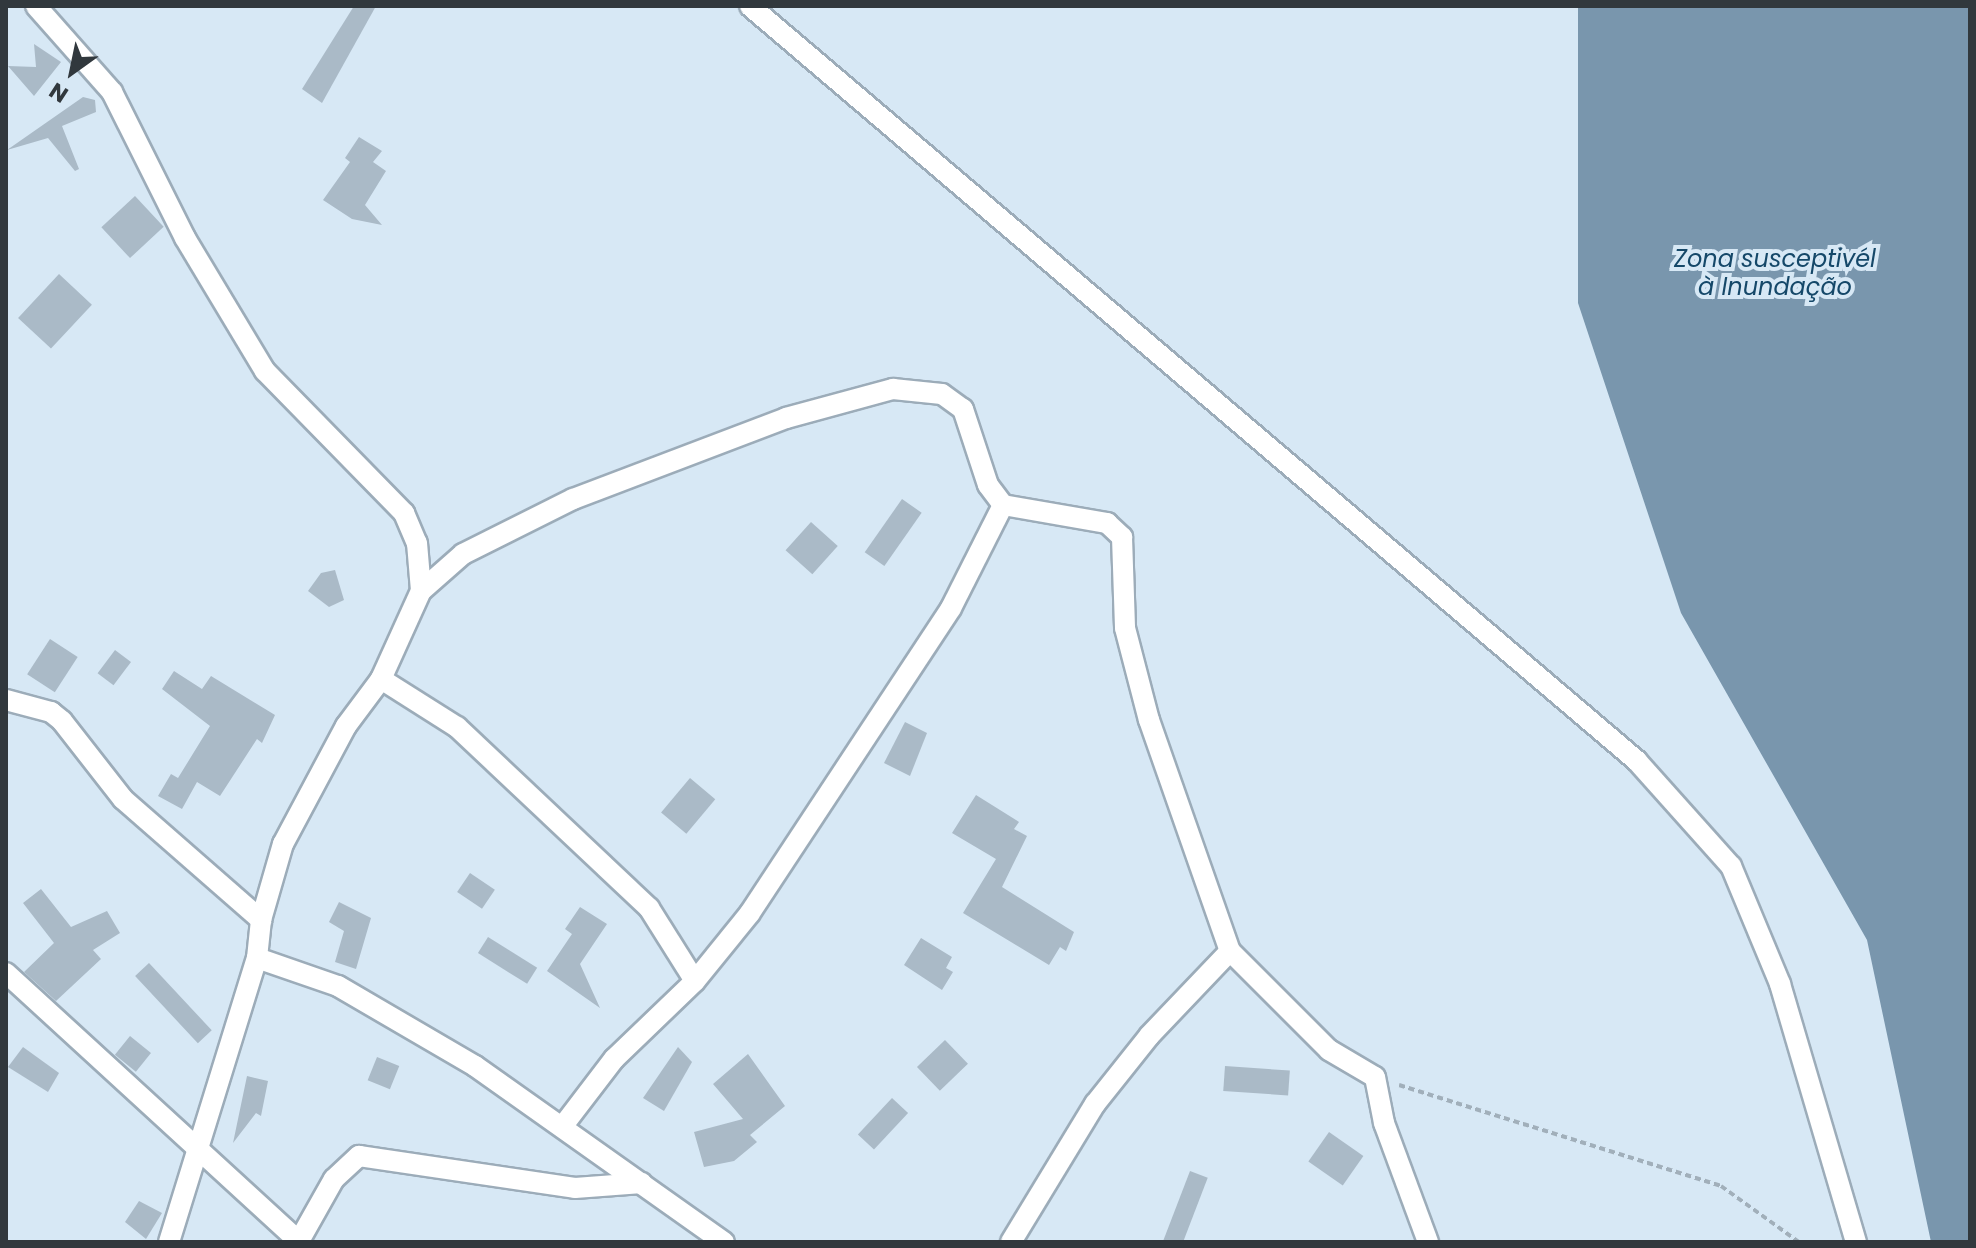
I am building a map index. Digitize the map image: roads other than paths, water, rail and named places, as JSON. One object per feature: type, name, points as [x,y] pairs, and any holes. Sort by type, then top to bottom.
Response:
[{"type":"street","points":[[36,6],[112,92],[185,238],[265,371],[404,513],[417,543],[421,591]]},
{"type":"street","points":[[750,6],[1637,761],[1658,784],[1731,866],[1780,984],[1856,1242]]},
{"type":"street","points":[[169,1242],[257,958],[261,920],[283,844],[346,726],[381,679],[421,591],[463,554],[573,499],[786,418],[893,389],[942,394],[963,409],[988,485],[1003,505],[1107,523],[1122,537],[1125,628],[1149,720],[1230,951],[1329,1050],[1375,1077],[1384,1123],[1428,1242]]},
{"type":"street","points":[[562,1127],[614,1059],[695,981],[750,913],[951,608],[1003,505]]},
{"type":"street","points":[[381,679],[457,727],[649,908],[695,981]]},
{"type":"street","points":[[6,700],[51,712],[62,721],[123,799],[261,920]]},
{"type":"street","points":[[1011,1242],[1095,1104],[1149,1036],[1230,951]]},
{"type":"street","points":[[257,958],[338,986],[475,1066],[724,1242]]},
{"type":"street","points":[[6,973],[299,1242],[334,1179],[359,1156],[575,1188],[642,1183]]},
{"type":"water","name":"Zona susceptivél à Inundação","points":[[1578,6],[1970,6],[1970,1242],[1931,1242],[1867,940],[1681,613],[1578,303]]}]
